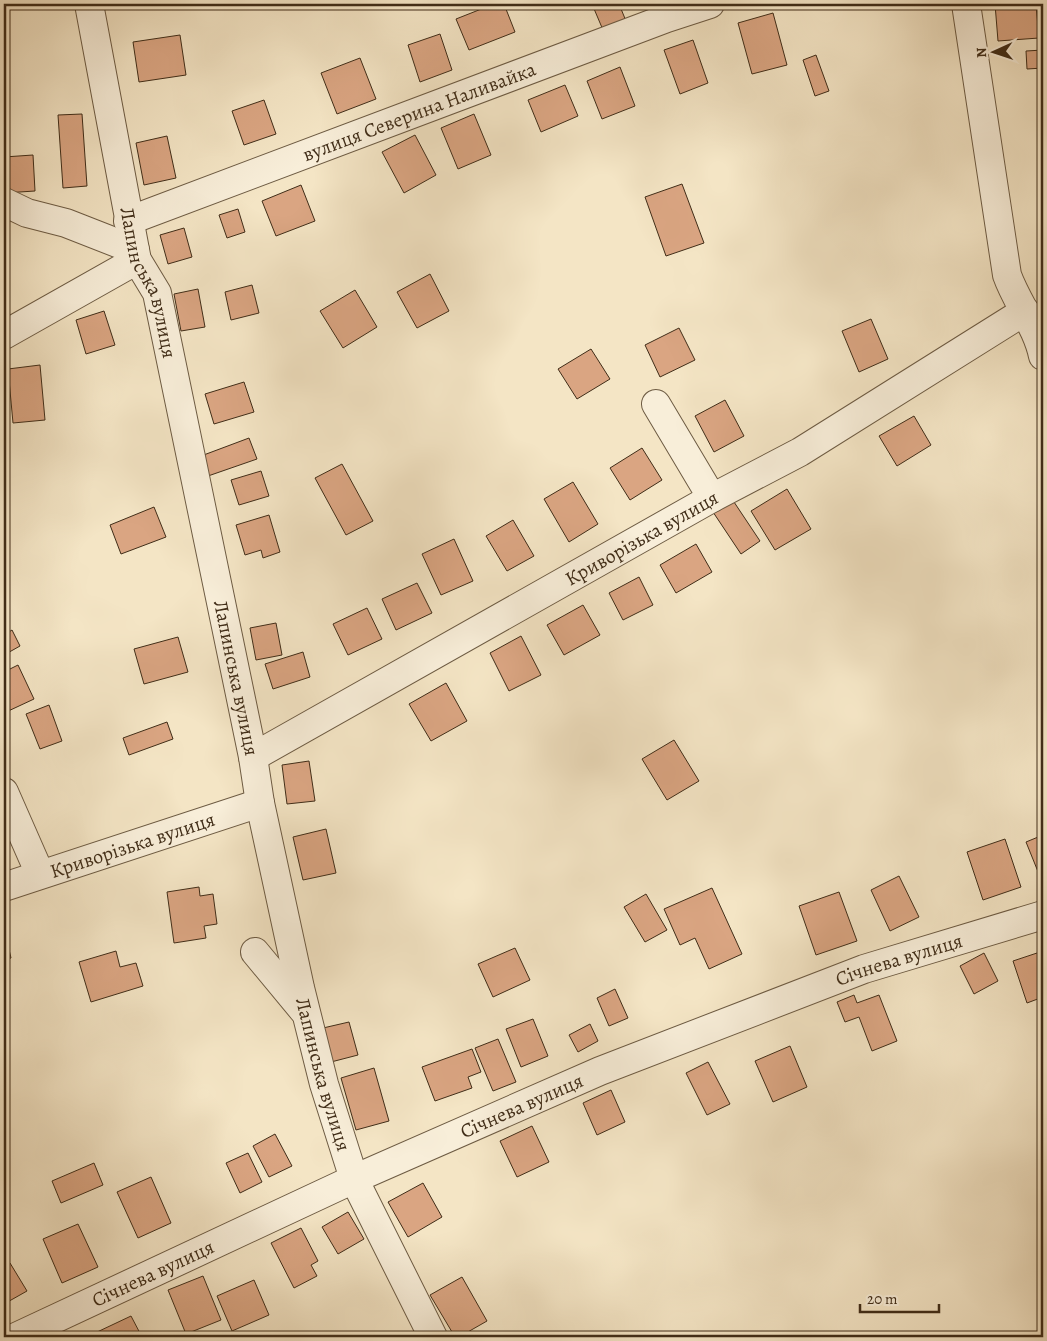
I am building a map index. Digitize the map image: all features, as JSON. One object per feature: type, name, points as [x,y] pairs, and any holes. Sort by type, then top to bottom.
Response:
[{"type":"street","name":"Лапинська вулиця","points":[[89,4],[128,221],[136,255],[156,294],[253,757],[260,803],[324,1084],[354,1179],[432,1337]]},
{"type":"street","name":"вулиця Северина Наливайка","points":[[128,221],[667,18],[710,4]]},
{"type":"street","points":[[966,4],[1006,275],[1041,345],[1043,356]]},
{"type":"street","points":[[4,202],[27,213],[66,223],[136,255]]},
{"type":"street","points":[[4,335],[136,255]]},
{"type":"street","name":"Криворізька вулиця","points":[[253,757],[712,498],[800,452],[1025,311]]},
{"type":"street","points":[[656,404],[712,498]]},
{"type":"street","points":[[4,792],[40,874]]},
{"type":"street","name":"Криворізька вулиця","points":[[4,887],[260,803]]},
{"type":"street","name":"Січнева вулиця","points":[[16,1337],[354,1179],[600,1071],[864,969],[1043,915]]},
{"type":"street","points":[[255,952],[307,1015]]},
{"type":"building","points":[[494,4],[504,4],[515,32],[469,50],[456,19]]},
{"type":"building","points":[[592,4],[619,4],[626,21],[603,30]]},
{"type":"building","points":[[995,4],[1036,4],[1039,38],[998,41]]},
{"type":"building","points":[[773,13],[787,65],[752,74],[738,23]]},
{"type":"building","points":[[440,34],[452,70],[420,82],[408,45]]},
{"type":"building","points":[[180,35],[186,75],[139,82],[133,42]]},
{"type":"building","points":[[693,40],[708,83],[680,94],[664,50]]},
{"type":"building","points":[[1043,50],[1043,68],[1027,69],[1026,51]]},
{"type":"building","points":[[816,55],[829,91],[815,96],[803,60]]},
{"type":"building","points":[[360,58],[376,99],[337,114],[321,73]]},
{"type":"building","points":[[620,67],[635,106],[602,119],[587,81]]},
{"type":"building","points":[[565,85],[578,116],[541,132],[528,100]]},
{"type":"building","points":[[264,100],[276,134],[244,145],[232,111]]},
{"type":"building","points":[[82,114],[87,186],[63,188],[58,115]]},
{"type":"building","points":[[474,114],[491,155],[458,169],[441,128]]},
{"type":"building","points":[[415,135],[436,175],[404,193],[382,152]]},
{"type":"building","points":[[167,136],[176,178],[144,185],[136,143]]},
{"type":"building","points":[[33,155],[35,191],[4,193],[4,157]]},
{"type":"building","points":[[682,184],[704,243],[666,256],[645,197]]},
{"type":"building","points":[[301,185],[315,221],[276,236],[262,201]]},
{"type":"building","points":[[238,209],[245,232],[227,238],[219,215]]},
{"type":"building","points":[[184,228],[192,257],[168,264],[160,235]]},
{"type":"building","points":[[430,274],[449,311],[417,328],[397,292]]},
{"type":"building","points":[[252,285],[259,313],[231,320],[225,292]]},
{"type":"building","points":[[198,289],[205,327],[181,331],[174,294]]},
{"type":"building","points":[[355,290],[377,327],[343,348],[320,311]]},
{"type":"building","points":[[104,311],[115,345],[86,354],[76,320]]},
{"type":"building","points":[[871,319],[888,359],[859,372],[842,331]]},
{"type":"building","points":[[679,328],[695,360],[660,377],[645,345]]},
{"type":"building","points":[[591,349],[610,379],[577,399],[558,369]]},
{"type":"building","points":[[40,365],[45,420],[13,423],[8,369]]},
{"type":"building","points":[[244,382],[254,412],[214,424],[205,394]]},
{"type":"building","points":[[725,400],[744,436],[714,452],[695,416]]},
{"type":"building","points":[[914,416],[931,445],[897,466],[879,436]]},
{"type":"building","points":[[249,438],[257,459],[208,476],[201,456]]},
{"type":"building","points":[[642,448],[662,480],[630,500],[610,468]]},
{"type":"building","points":[[342,464],[373,521],[346,535],[315,478]]},
{"type":"building","points":[[261,471],[269,496],[239,505],[231,480]]},
{"type":"building","points":[[573,482],[598,524],[569,542],[544,499]]},
{"type":"building","points":[[787,489],[811,529],[775,550],[751,511]]},
{"type":"building","points":[[732,499],[760,541],[741,554],[713,512]]},
{"type":"building","points":[[154,507],[166,537],[121,554],[110,525]]},
{"type":"building","points":[[269,515],[280,552],[263,558],[261,550],[245,555],[236,525]]},
{"type":"building","points":[[513,520],[534,556],[507,571],[486,536]]},
{"type":"building","points":[[454,539],[473,581],[441,595],[422,554]]},
{"type":"building","points":[[696,544],[712,572],[676,593],[660,565]]},
{"type":"building","points":[[639,577],[653,605],[623,620],[609,593]]},
{"type":"building","points":[[417,583],[432,613],[396,630],[382,599]]},
{"type":"building","points":[[583,605],[600,635],[564,655],[547,625]]},
{"type":"building","points":[[367,608],[382,639],[348,655],[333,624]]},
{"type":"building","points":[[276,623],[282,655],[256,660],[250,628]]},
{"type":"building","points":[[12,630],[20,646],[4,655],[4,635]]},
{"type":"building","points":[[521,636],[541,675],[509,691],[490,653]]},
{"type":"building","points":[[178,637],[188,672],[144,684],[134,649]]},
{"type":"building","points":[[303,652],[310,677],[273,689],[265,664]]},
{"type":"building","points":[[18,665],[34,699],[4,713],[4,672]]},
{"type":"building","points":[[446,683],[467,721],[431,741],[409,704]]},
{"type":"building","points":[[49,705],[62,741],[40,749],[26,714]]},
{"type":"building","points":[[167,722],[173,739],[129,755],[123,738]]},
{"type":"building","points":[[674,740],[699,781],[667,800],[642,759]]},
{"type":"building","points":[[309,761],[315,801],[287,804],[282,765]]},
{"type":"building","points":[[326,829],[336,873],[303,880],[293,837]]},
{"type":"building","points":[[1043,835],[1043,884],[1026,842]]},
{"type":"building","points":[[1005,839],[1021,887],[983,900],[967,852]]},
{"type":"building","points":[[899,876],[919,917],[890,931],[871,890]]},
{"type":"building","points":[[199,887],[200,896],[213,894],[217,924],[204,926],[206,938],[174,943],[167,892]]},
{"type":"building","points":[[712,888],[742,954],[709,969],[695,938],[680,945],[664,909]]},
{"type":"building","points":[[839,892],[857,941],[816,955],[799,906]]},
{"type":"building","points":[[646,894],[667,930],[645,942],[624,907]]},
{"type":"building","points":[[4,928],[11,958],[4,960]]},
{"type":"building","points":[[515,948],[530,980],[493,997],[478,964]]},
{"type":"building","points":[[116,951],[120,967],[136,963],[143,986],[91,1002],[79,962]]},
{"type":"building","points":[[1043,951],[1043,997],[1027,1003],[1013,961]]},
{"type":"building","points":[[984,953],[998,981],[974,994],[960,966]]},
{"type":"building","points":[[615,989],[628,1018],[609,1026],[597,998]]},
{"type":"building","points":[[854,995],[857,1003],[879,995],[897,1041],[872,1051],[859,1017],[845,1022],[837,1002]]},
{"type":"building","points":[[533,1019],[548,1056],[521,1067],[506,1029]]},
{"type":"building","points":[[349,1022],[358,1055],[331,1062],[323,1028]]},
{"type":"building","points":[[590,1024],[598,1041],[578,1052],[569,1035]]},
{"type":"building","points":[[498,1039],[516,1082],[493,1091],[475,1048]]},
{"type":"building","points":[[790,1046],[807,1087],[773,1102],[755,1061]]},
{"type":"building","points":[[472,1049],[481,1072],[468,1077],[472,1088],[435,1101],[422,1067]]},
{"type":"building","points":[[708,1062],[730,1104],[707,1115],[686,1073]]},
{"type":"building","points":[[374,1068],[389,1121],[356,1130],[341,1078]]},
{"type":"building","points":[[611,1090],[625,1122],[597,1135],[583,1103]]},
{"type":"building","points":[[532,1126],[549,1162],[517,1177],[500,1141]]},
{"type":"building","points":[[275,1134],[292,1166],[269,1177],[253,1146]]},
{"type":"building","points":[[248,1153],[262,1182],[240,1193],[226,1163]]},
{"type":"building","points":[[94,1163],[103,1185],[61,1203],[52,1181]]},
{"type":"building","points":[[151,1177],[171,1223],[138,1238],[117,1192]]},
{"type":"building","points":[[423,1183],[442,1217],[408,1237],[388,1202]]},
{"type":"building","points":[[348,1212],[364,1239],[338,1254],[322,1227]]},
{"type":"building","points":[[78,1224],[98,1267],[62,1283],[43,1239]]},
{"type":"building","points":[[301,1228],[318,1261],[311,1265],[317,1276],[294,1288],[271,1243]]},
{"type":"building","points":[[10,1263],[27,1291],[4,1304],[4,1266]]},
{"type":"building","points":[[203,1276],[221,1320],[186,1334],[168,1290]]},
{"type":"building","points":[[462,1277],[487,1321],[459,1337],[455,1337],[430,1295]]},
{"type":"building","points":[[254,1280],[269,1315],[232,1331],[217,1296]]},
{"type":"building","points":[[131,1316],[142,1337],[97,1337],[95,1333]]},
{"type":"building","points":[[68,1332],[71,1337],[57,1337]]}]
